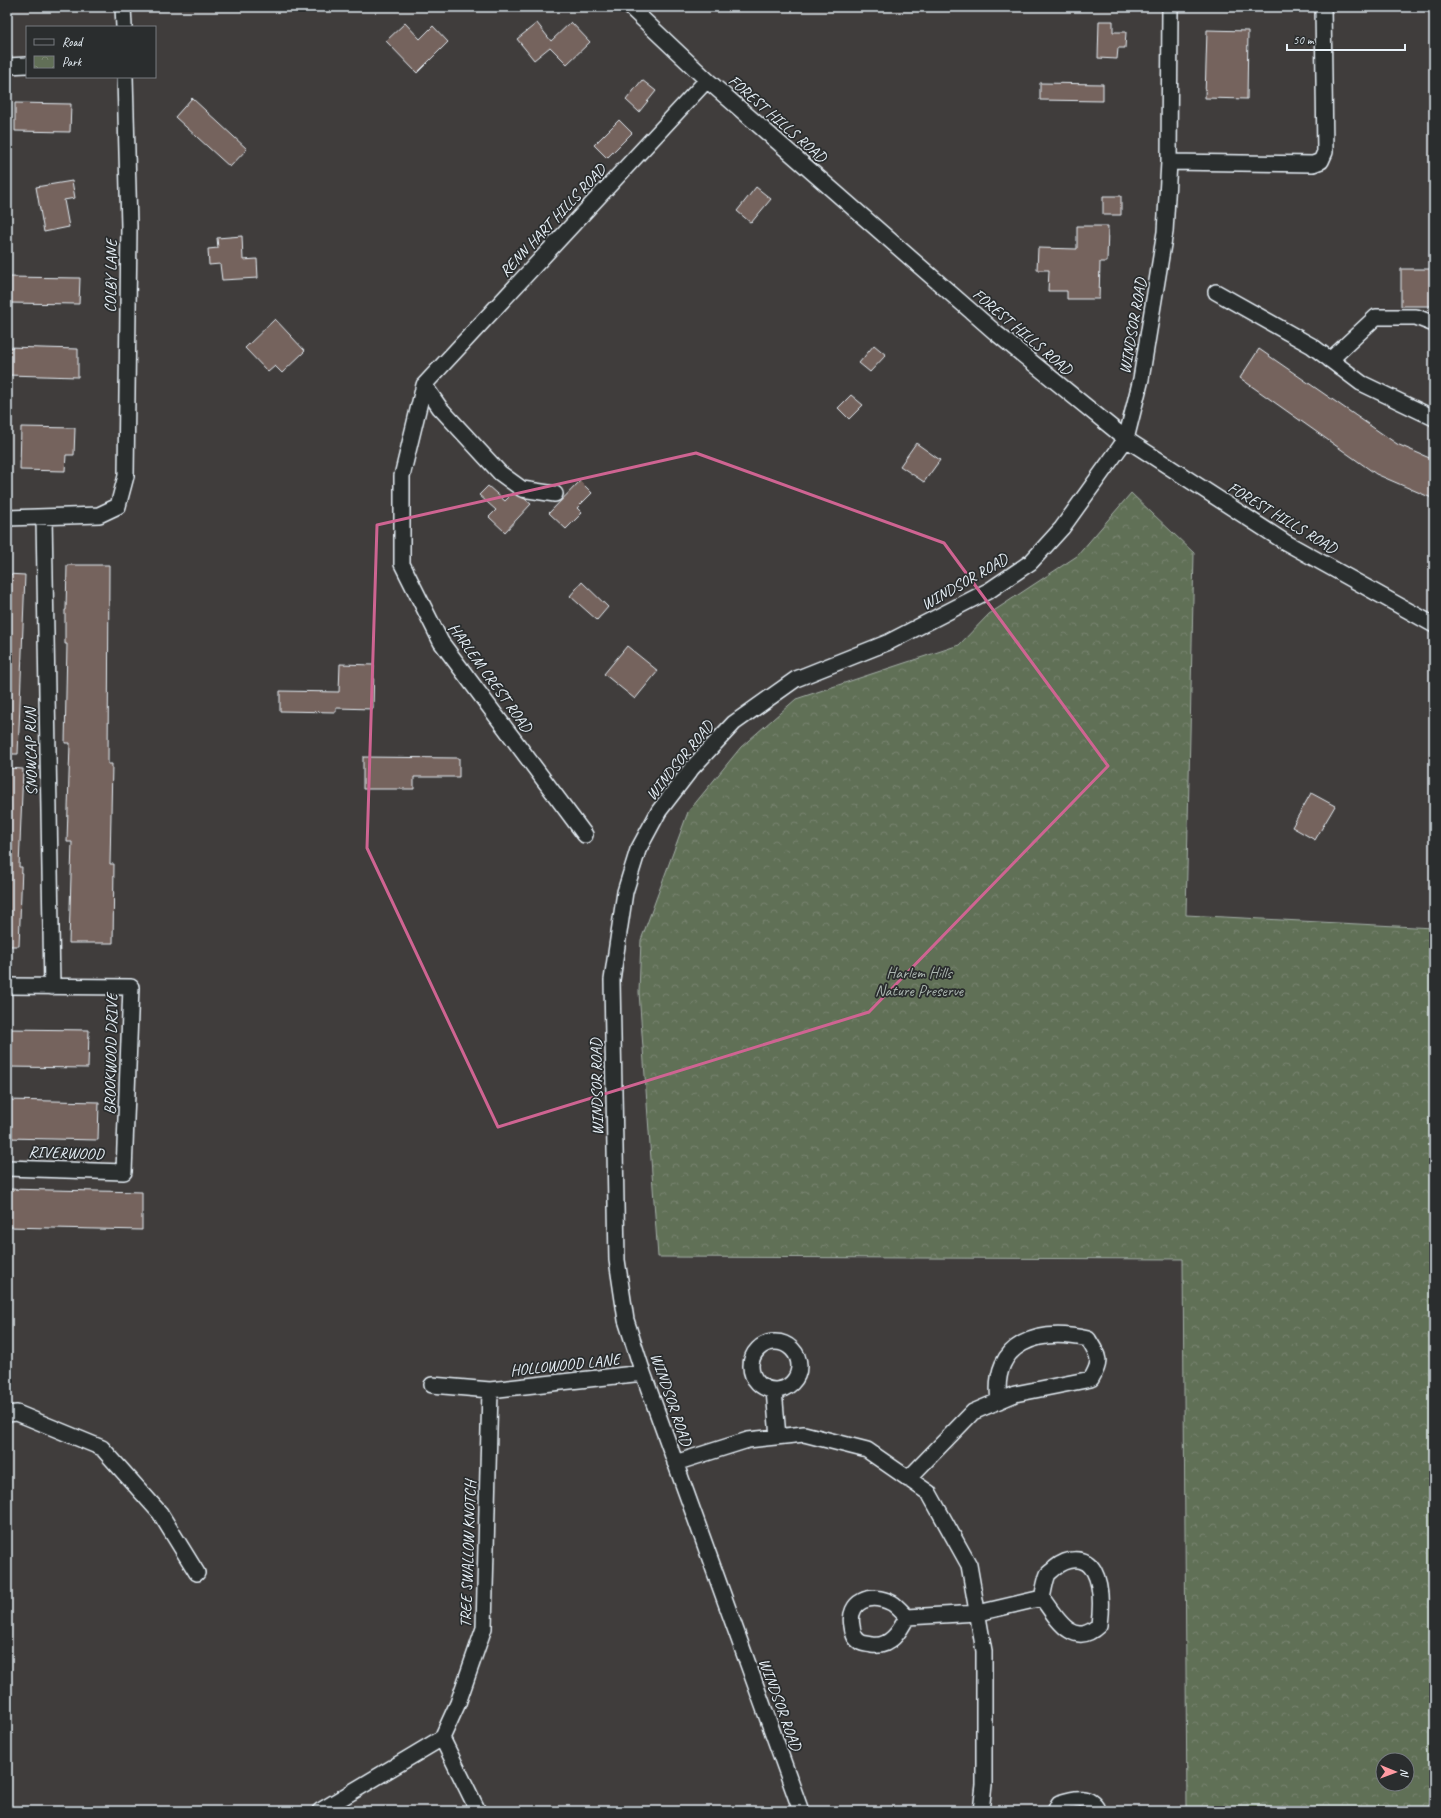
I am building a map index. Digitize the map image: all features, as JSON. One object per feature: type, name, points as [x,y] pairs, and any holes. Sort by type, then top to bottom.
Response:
[{"type":"street","points":[[123,7],[124,26]]},
{"type":"street","name":"FOREST HILLS ROAD","points":[[630,7],[707,80],[996,333],[1126,439],[1286,542],[1434,625]]},
{"type":"street","name":"WINDSOR ROAD","points":[[801,1811],[675,1463],[626,1320],[617,1260],[612,980],[625,892],[638,850],[659,811],[682,780],[734,723],[796,679],[889,642],[990,590],[1031,562],[1062,528],[1126,439],[1141,378],[1166,232],[1169,162],[1170,7]]},
{"type":"street","points":[[1169,162],[1313,164],[1320,161],[1325,152],[1323,7]]},
{"type":"street","points":[[7,66],[26,65]]},
{"type":"street","name":"COLBY LANE","points":[[44,517],[99,515],[118,506],[126,476],[129,227],[125,78]]},
{"type":"street","name":"RENN HART HILLS ROAD","points":[[424,385],[707,80]]},
{"type":"street","points":[[1216,292],[1312,346],[1361,382],[1434,418]]},
{"type":"street","points":[[1330,360],[1376,317],[1416,317],[1427,323],[1434,324]]},
{"type":"street","points":[[424,385],[440,408],[500,474],[522,489],[555,494]]},
{"type":"street","name":"HARLEM CREST ROAD","points":[[424,385],[402,476],[402,564],[441,642],[585,835]]},
{"type":"street","points":[[7,518],[44,517]]},
{"type":"street","name":"SNOWCAP RUN","points":[[44,517],[52,987]]},
{"type":"street","name":"BROOKWOOD DRIVE","points":[[7,986],[131,986],[124,1172]]},
{"type":"street","name":"RIVERWOOD","points":[[7,1168],[124,1172]]},
{"type":"street","points":[[908,1479],[973,1412],[999,1401],[1015,1394],[1091,1379],[1099,1366],[1097,1353],[1088,1339],[1068,1334],[1034,1338],[1014,1348],[1003,1362],[999,1376],[999,1401]]},
{"type":"street","name":"HOLLOWOOD LANE","points":[[432,1385],[490,1390],[643,1373]]},
{"type":"street","name":"TREE SWALLOW KNOTCH","points":[[442,1738],[458,1703],[484,1628],[490,1390]]},
{"type":"street","points":[[774,1390],[778,1437]]},
{"type":"street","points":[[7,1414],[17,1414],[102,1448],[160,1513],[197,1573]]},
{"type":"street","points":[[675,1463],[748,1440],[804,1434],[867,1450],[929,1493],[969,1565],[978,1612],[984,1651],[984,1785],[981,1811]]},
{"type":"street","points":[[1070,1560],[1080,1560],[1092,1567],[1095,1573],[1101,1603],[1099,1625],[1091,1633],[1078,1634],[1066,1629],[1042,1598],[1049,1573],[1060,1563],[1070,1560]]},
{"type":"street","points":[[908,1617],[978,1612],[1042,1598]]},
{"type":"street","points":[[320,1811],[442,1738],[478,1811]]},
{"type":"street","points":[[1055,1811],[1059,1803],[1075,1798],[1086,1799],[1096,1806],[1098,1811]]},
{"type":"highlighted area","points":[[696,453],[944,543],[1108,766],[869,1012],[498,1127],[367,848],[377,525]]},
{"type":"green space","name":"Harlem Hills Nature Preserve","points":[[1131,493],[1194,553],[1186,915],[1434,928],[1434,1811],[1187,1811],[1183,1259],[658,1257],[639,992],[641,940],[688,812],[741,747],[796,699],[959,645],[989,614],[1077,556]]},
{"type":"building","points":[[1099,21],[1113,21],[1113,32],[1126,32],[1125,48],[1118,48],[1117,59],[1098,58]]},
{"type":"building","points":[[571,22],[590,42],[567,64],[550,47],[534,60],[517,39],[537,23],[551,41]]},
{"type":"building","points":[[405,23],[420,39],[433,26],[448,42],[417,73],[386,41]]},
{"type":"building","points":[[1207,30],[1248,31],[1247,99],[1205,98]]},
{"type":"building","points":[[642,80],[656,91],[639,112],[626,100]]},
{"type":"building","points":[[1040,83],[1103,84],[1103,101],[1040,100]]},
{"type":"building","points":[[192,98],[247,149],[230,167],[175,117]]},
{"type":"building","points":[[15,103],[71,104],[70,132],[15,131]]},
{"type":"building","points":[[619,120],[632,133],[607,158],[594,145]]},
{"type":"building","points":[[72,181],[75,198],[64,200],[69,227],[44,232],[36,187]]},
{"type":"building","points":[[756,187],[771,199],[751,223],[737,211]]},
{"type":"building","points":[[1103,196],[1121,196],[1121,215],[1103,215]]},
{"type":"building","points":[[1077,226],[1108,226],[1107,262],[1100,262],[1099,299],[1067,299],[1067,291],[1048,291],[1049,270],[1037,270],[1038,248],[1077,249]]},
{"type":"building","points":[[242,236],[243,260],[257,259],[258,278],[222,280],[220,264],[209,265],[208,249],[218,248],[217,238]]},
{"type":"building","points":[[1401,269],[1434,269],[1434,306],[1401,306]]},
{"type":"building","points":[[7,277],[80,278],[79,304],[7,303]]},
{"type":"building","points":[[275,319],[305,351],[282,373],[275,366],[268,372],[245,348]]},
{"type":"building","points":[[874,345],[886,355],[870,372],[859,363]]},
{"type":"building","points":[[7,347],[78,349],[78,377],[7,375]]},
{"type":"building","points":[[1259,349],[1397,444],[1434,460],[1434,499],[1376,474],[1240,378]]},
{"type":"building","points":[[851,395],[863,405],[849,419],[838,408]]},
{"type":"building","points":[[21,427],[75,428],[74,455],[66,455],[65,471],[20,470]]},
{"type":"building","points":[[916,443],[940,460],[924,482],[900,466]]},
{"type":"building","points":[[580,481],[592,493],[577,508],[582,513],[566,529],[549,513]]},
{"type":"building","points":[[488,486],[505,501],[513,493],[531,504],[505,532],[489,517],[496,510],[479,495]]},
{"type":"building","points":[[67,565],[109,565],[108,764],[112,764],[110,864],[114,864],[113,943],[69,943],[72,842],[67,842],[70,743],[65,743],[67,644],[65,644],[65,610]]},
{"type":"building","points":[[7,574],[25,575],[18,754],[7,754]]},
{"type":"building","points":[[582,582],[608,607],[597,620],[570,596]]},
{"type":"building","points":[[627,646],[658,671],[635,699],[604,674]]},
{"type":"building","points":[[340,664],[374,665],[373,709],[336,708],[336,712],[280,711],[280,691],[339,692]]},
{"type":"building","points":[[363,757],[459,758],[459,777],[414,777],[414,789],[363,789]]},
{"type":"building","points":[[7,768],[23,769],[19,867],[22,867],[19,946],[7,946]]},
{"type":"building","points":[[1311,793],[1335,806],[1315,840],[1292,827]]},
{"type":"building","points":[[7,1029],[89,1030],[88,1068],[7,1067]]},
{"type":"building","points":[[7,1100],[99,1102],[98,1140],[7,1138]]},
{"type":"building","points":[[7,1189],[142,1192],[142,1230],[7,1227]]}]
